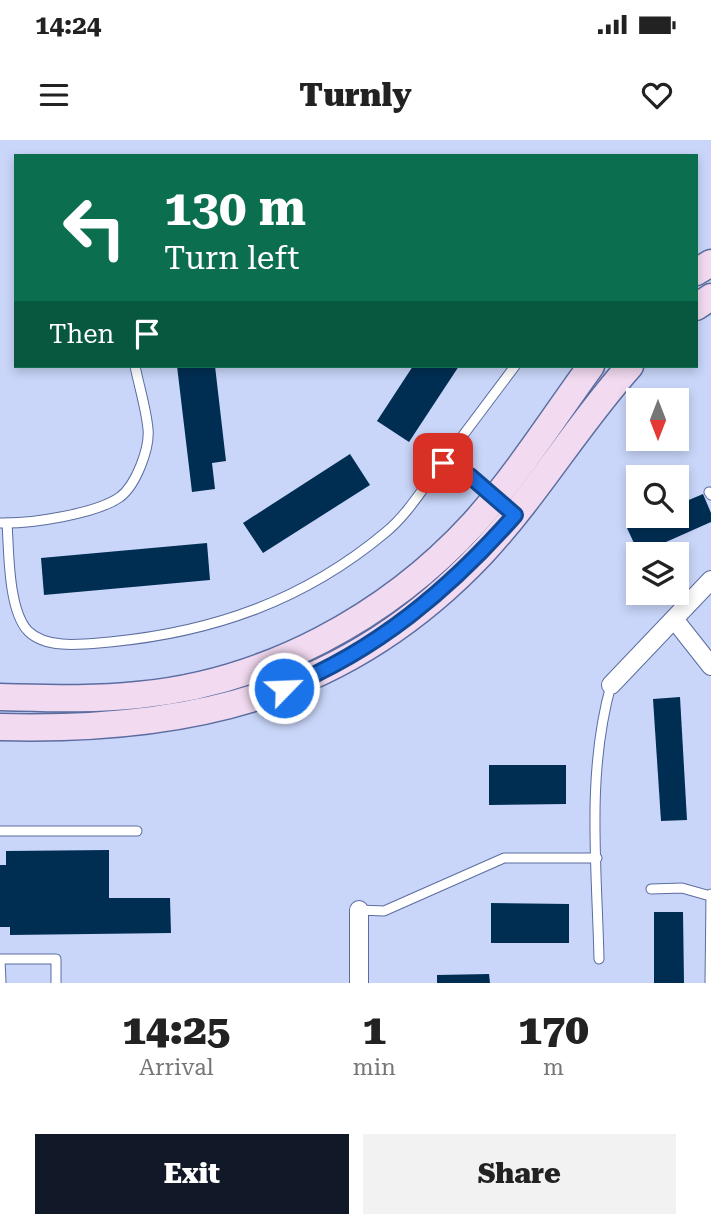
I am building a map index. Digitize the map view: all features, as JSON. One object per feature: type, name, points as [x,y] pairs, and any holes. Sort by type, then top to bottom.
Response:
[{"type":"street","points":[[0,697],[99,698],[140,695],[203,684],[264,666],[323,640],[375,608],[424,571],[495,498],[590,368]]},
{"type":"street","points":[[0,727],[77,729],[157,722],[263,697],[306,680],[349,657],[403,622],[481,553],[515,515],[629,368]]},
{"type":"street","points":[[611,685],[711,580]]},
{"type":"street","points":[[674,620],[711,666]]},
{"type":"street","points":[[359,910],[359,983]]},
{"type":"lane","points":[[135,368],[149,431],[134,478],[122,495],[104,505],[4,523],[11,584],[26,629],[40,639],[60,643],[137,639],[204,627],[258,611],[328,573],[388,531],[514,368]]},
{"type":"lane","points":[[443,463],[470,476],[515,515]]},
{"type":"lane","points":[[599,959],[597,750],[611,685]]},
{"type":"lane","points":[[0,831],[137,831]]},
{"type":"lane","points":[[359,910],[384,911],[504,858],[597,858]]},
{"type":"lane","points":[[652,889],[682,888],[710,895],[710,983]]},
{"type":"lane","points":[[1,983],[0,959],[56,959],[56,983]]},
{"type":"building","points":[[177,368],[215,368],[226,461],[212,463],[215,489],[192,492]]},
{"type":"building","points":[[412,368],[458,368],[409,442],[377,421]]},
{"type":"building","points":[[350,454],[370,485],[263,553],[243,523]]},
{"type":"building","points":[[703,494],[711,513],[711,522],[666,542],[633,542],[627,528],[689,528],[689,500]]},
{"type":"building","points":[[207,543],[210,580],[44,595],[41,558]]},
{"type":"building","points":[[680,697],[687,820],[661,821],[653,699]]},
{"type":"building","points":[[489,765],[566,765],[566,804],[489,805]]},
{"type":"building","points":[[109,850],[109,898],[170,898],[171,933],[10,935],[10,927],[0,927],[0,865],[6,865],[6,851]]},
{"type":"building","points":[[491,903],[569,904],[569,943],[491,943]]},
{"type":"building","points":[[654,912],[683,912],[684,983],[654,983]]},
{"type":"building","points":[[489,974],[490,983],[437,983],[437,975]]},
{"type":"route","points":[[284,688],[306,680],[349,657],[403,622],[481,553],[515,515],[470,476],[443,463]]}]
